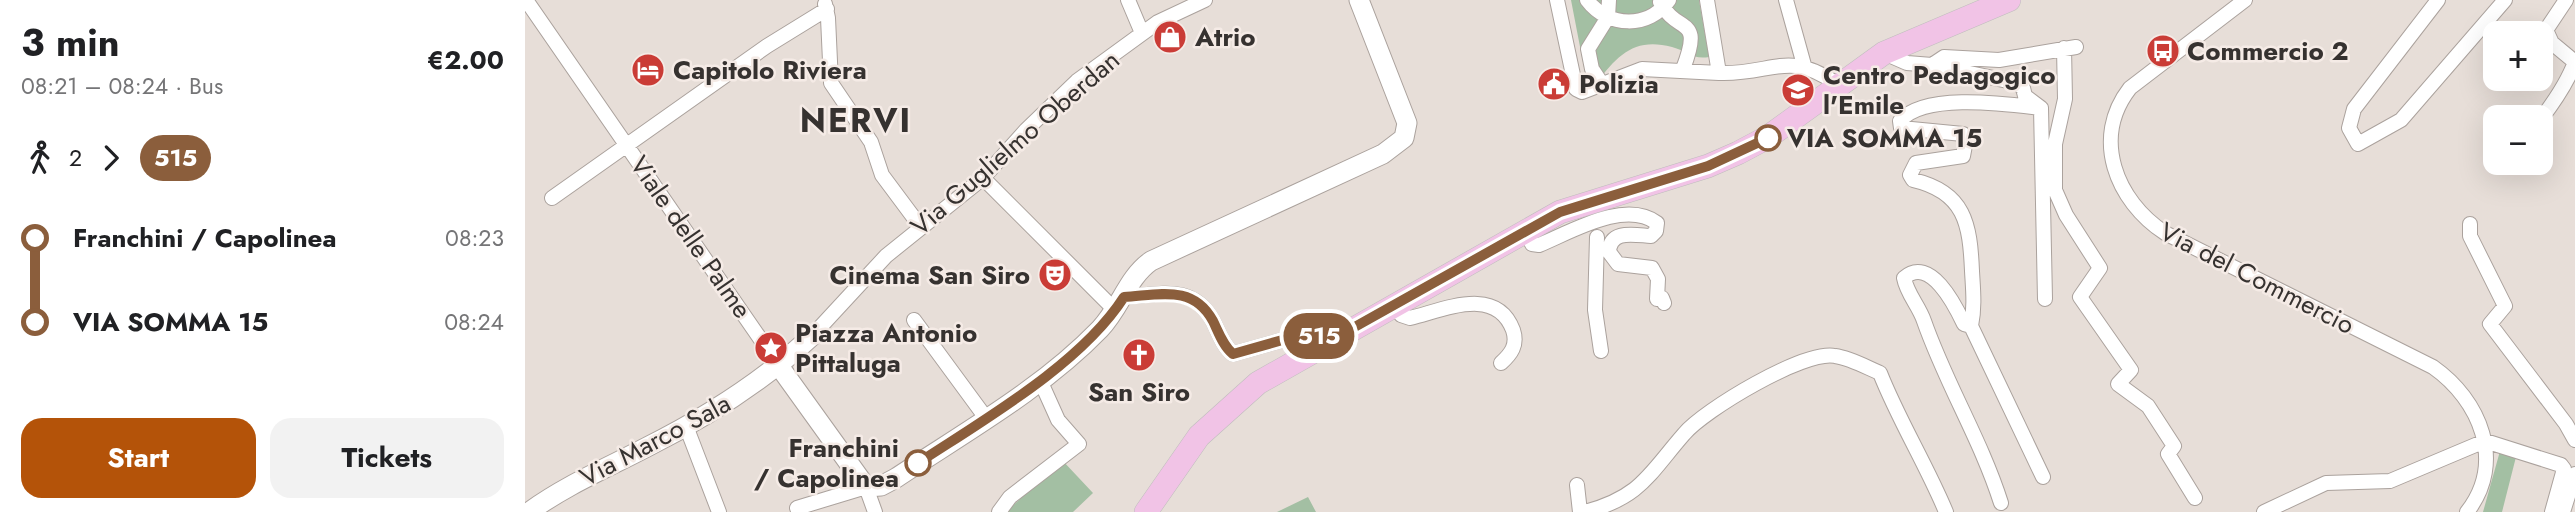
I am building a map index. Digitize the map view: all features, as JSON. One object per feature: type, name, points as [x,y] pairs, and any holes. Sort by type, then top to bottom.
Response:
[{"type":"main road","points":[[1146,512],[1180,459],[1229,408],[1258,383],[1525,230],[1573,206],[1708,166],[1738,153],[1768,137],[1837,84],[1884,53],[2009,0]]},
{"type":"street","name":"Viale delle Palme","points":[[526,0],[755,328],[781,370]]},
{"type":"street","points":[[1128,0],[1142,33]]},
{"type":"street","name":"Via Guglielmo Oberdan","points":[[812,337],[886,256],[983,178],[1026,130],[1077,80],[1157,22],[1205,0]]},
{"type":"street","points":[[799,512],[797,508],[866,487],[881,486],[986,418],[1039,380],[1100,329],[1120,303],[1132,279],[1151,261],[1383,154],[1404,138],[1407,123],[1359,0]]},
{"type":"street","points":[[1557,0],[1576,89],[1582,92],[1641,69],[1745,74],[1785,65],[1804,65],[1837,84]]},
{"type":"street","points":[[1587,0],[1608,17],[1627,22],[1642,20],[1664,3],[1691,34],[1693,44],[1683,69]]},
{"type":"street","points":[[1602,84],[1592,69],[1588,49],[1608,17],[1609,0]]},
{"type":"street","points":[[1707,0],[1719,73]]},
{"type":"street","points":[[1786,0],[1804,65]]},
{"type":"street","name":"Via del Commercio","points":[[2245,0],[2130,88],[2123,97],[2109,135],[2110,154],[2126,194],[2143,216],[2165,233],[2434,367],[2448,377],[2471,404],[2481,422],[2485,441],[2484,476],[2467,512]]},
{"type":"street","points":[[2438,0],[2354,109],[2349,128],[2358,144],[2401,120],[2505,0]]},
{"type":"street","points":[[2549,105],[2557,91],[2569,80],[2575,62],[2552,43],[2546,30],[2566,0]]},
{"type":"street","points":[[627,146],[825,4]]},
{"type":"street","points":[[825,4],[831,83],[871,142],[882,175],[920,226]]},
{"type":"street","points":[[1932,65],[1944,57],[1999,60],[2070,48],[2065,99],[2055,144],[2055,190],[2066,215],[2099,268],[2098,274],[2083,289],[2080,297],[2131,370],[2118,384],[2157,416],[2174,446],[2168,454],[2195,498]]},
{"type":"street","points":[[1884,53],[1907,63],[1932,65],[2017,83],[2023,88],[2025,96],[2041,108]]},
{"type":"street","points":[[2041,108],[1960,103],[1929,105],[1906,114],[1901,121],[1901,128],[1963,134],[1966,140],[1963,156],[1916,163],[1910,175],[1913,180],[1947,194],[1963,212],[1971,238],[1974,311],[1971,326],[2043,477]]},
{"type":"street","points":[[2041,108],[2045,299]]},
{"type":"street","name":"Viale delle Palme","points":[[552,198],[627,146]]},
{"type":"street","points":[[983,178],[1047,242],[1120,303],[1182,293],[1193,297],[1209,313],[1233,354],[1286,339],[1335,338]]},
{"type":"street","points":[[1525,230],[1532,244],[1539,245],[1619,215],[1648,217],[1657,223],[1656,231],[1651,236],[1624,234],[1615,237],[1609,244],[1609,252],[1618,264],[1652,268],[1658,279],[1657,299],[1662,298],[1664,303]]},
{"type":"street","points":[[2470,224],[2470,236],[2505,306],[2490,324],[2558,412],[2575,440]]},
{"type":"street","points":[[1597,237],[1595,310],[1601,351]]},
{"type":"street","points":[[1971,326],[1964,324],[1949,291],[1921,271],[1911,272],[1904,278],[1924,319],[1930,342],[1987,460],[2001,503]]},
{"type":"street","points":[[1393,304],[1401,315],[1410,318],[1479,302],[1496,307],[1512,328],[1516,342],[1511,354],[1501,363]]},
{"type":"street","points":[[914,320],[986,418]]},
{"type":"street","points":[[812,337],[781,370],[866,487],[875,512]]},
{"type":"street","points":[[1577,485],[1583,512],[1617,502],[1656,472],[1684,434],[1702,416],[1775,374],[1803,361],[1833,355],[1880,373],[1894,407],[1925,462],[1946,512]]},
{"type":"street","name":"Via Marco Sala","points":[[535,510],[562,490],[686,426],[781,370]]},
{"type":"street","points":[[999,512],[1010,497],[1079,444],[1058,421],[1039,380]]},
{"type":"street","points":[[2558,412],[2575,424]]},
{"type":"street","points":[[686,426],[719,512]]},
{"type":"street","points":[[2264,512],[2326,483],[2389,481],[2485,441],[2561,465],[2564,469],[2552,512]]},
{"type":"street","points":[[2563,512],[2575,474]]},
{"type":"green space","points":[[1571,0],[1699,0],[1709,57],[1703,58],[1677,49],[1648,44],[1620,56],[1597,82],[1587,83]]},
{"type":"green space","points":[[2500,451],[2517,453],[2502,512],[2483,512]]},
{"type":"green space","points":[[1062,460],[1093,493],[1073,512],[1006,512]]},
{"type":"green space","points":[[1308,497],[1316,512],[1277,512]]},
{"type":"bus line","name":"515","points":[[918,463],[1022,394],[1100,329],[1124,297],[1182,293],[1193,297],[1209,313],[1228,350],[1233,354],[1286,339],[1321,336],[1335,338],[1560,212],[1708,166],[1768,138]]},
{"type":"place","name":"Atrio","points":[[1170,37]]},
{"type":"place","name":"Commercio 2","points":[[2163,51]]},
{"type":"place","name":"Capitolo Riviera","points":[[648,70]]},
{"type":"place","name":"Polizia","points":[[1554,84]]},
{"type":"place","name":"Centro Pedagogico l'Emile","points":[[1798,90]]},
{"type":"place","name":"VIA SOMMA 15","points":[[1768,138]]},
{"type":"place","name":"Cinema San Siro","points":[[1055,275]]},
{"type":"place","name":"Piazza Antonio Pittaluga","points":[[771,348]]},
{"type":"place","name":"San Siro","points":[[1139,355]]},
{"type":"place","name":"Franchini / Capolinea","points":[[918,463]]},
{"type":"district","name":"NERVI","points":[[856,120]]}]
